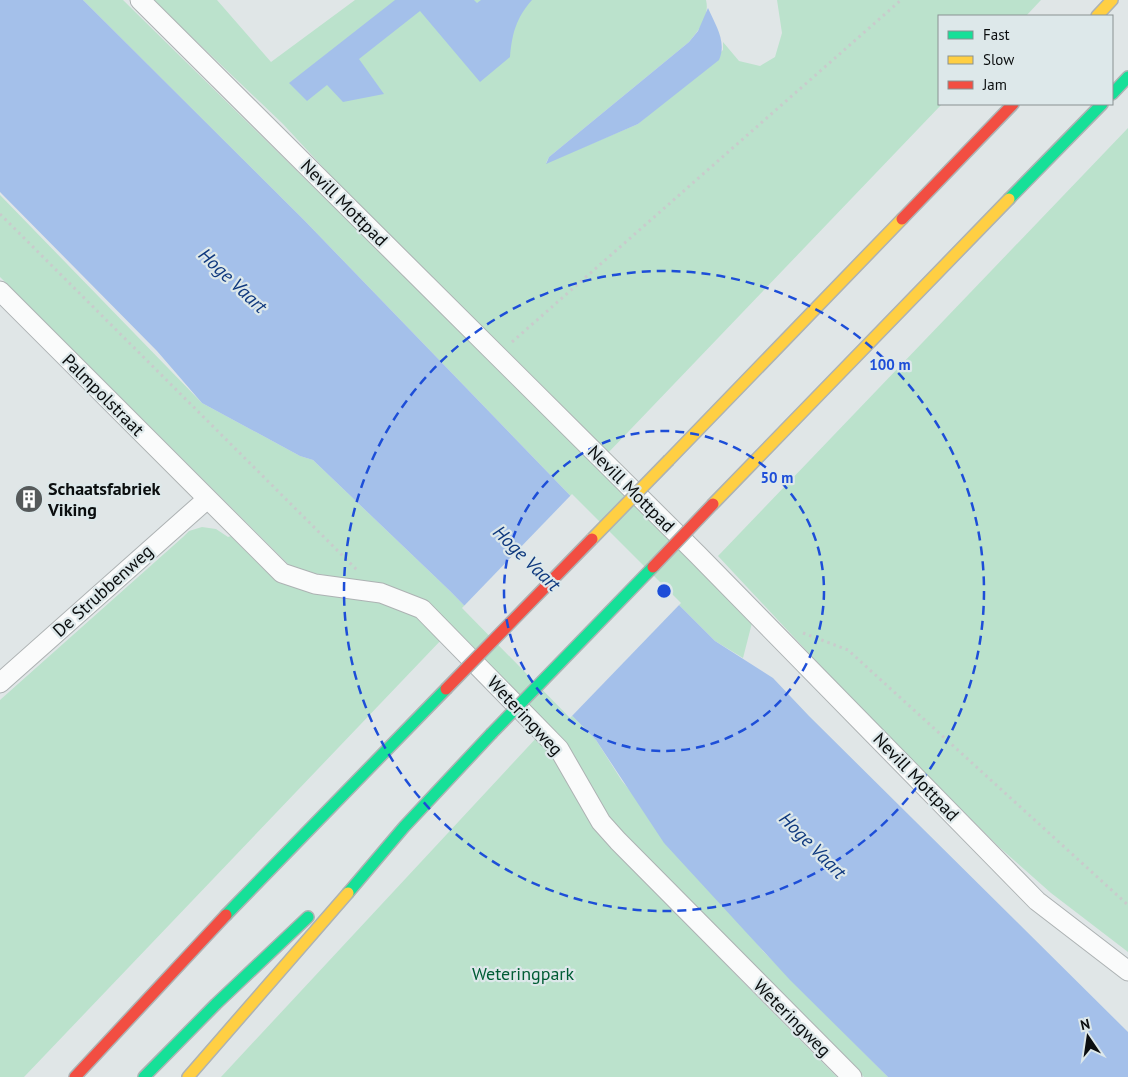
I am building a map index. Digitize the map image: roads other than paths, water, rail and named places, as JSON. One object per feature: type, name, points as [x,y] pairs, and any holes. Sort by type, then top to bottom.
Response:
[{"type":"highway","points":[[1098,15],[1112,0]]},
{"type":"highway","points":[[1113,93],[1128,77]]},
{"type":"highway","points":[[75,1077],[196,947],[1012,105]]},
{"type":"highway","points":[[188,1077],[244,1015],[404,827],[491,734],[1101,105]]},
{"type":"highway","points":[[331,895],[404,827]]},
{"type":"highway","points":[[144,1077],[216,1004],[317,908]]},
{"type":"street","name":"Nevill Mottpad","points":[[140,0],[698,555],[1037,901],[1128,971]]},
{"type":"street","name":"Palmpolstraat","points":[[0,291],[206,500]]},
{"type":"street","name":"Weteringweg","points":[[206,500],[282,573],[315,584],[381,593],[422,609],[559,749],[601,822],[618,841],[852,1077]]},
{"type":"street","name":"De Strubbenweg","points":[[0,683],[206,500]]},
{"type":"water","name":"Hoge Vaart","points":[[0,0],[83,0],[304,220],[588,514],[715,641],[773,678],[1128,1032],[1128,1077],[888,1077],[790,980],[664,843],[596,740],[450,591],[313,460],[300,456],[202,403],[157,351],[0,192]]},
{"type":"water","points":[[395,0],[474,0],[477,3],[481,0],[532,0],[522,13],[516,27],[510,57],[480,82],[420,11],[359,59],[384,94],[343,102],[327,85],[307,101],[289,83]]},
{"type":"water","points":[[708,8],[721,40],[722,47],[719,60],[638,124],[546,164],[549,157],[689,42],[698,31]]},
{"type":"place","name":"Schaatsfabriek Viking","points":[[29,499]]},
{"type":"park label","name":"Weteringpark","points":[[523,974]]}]
